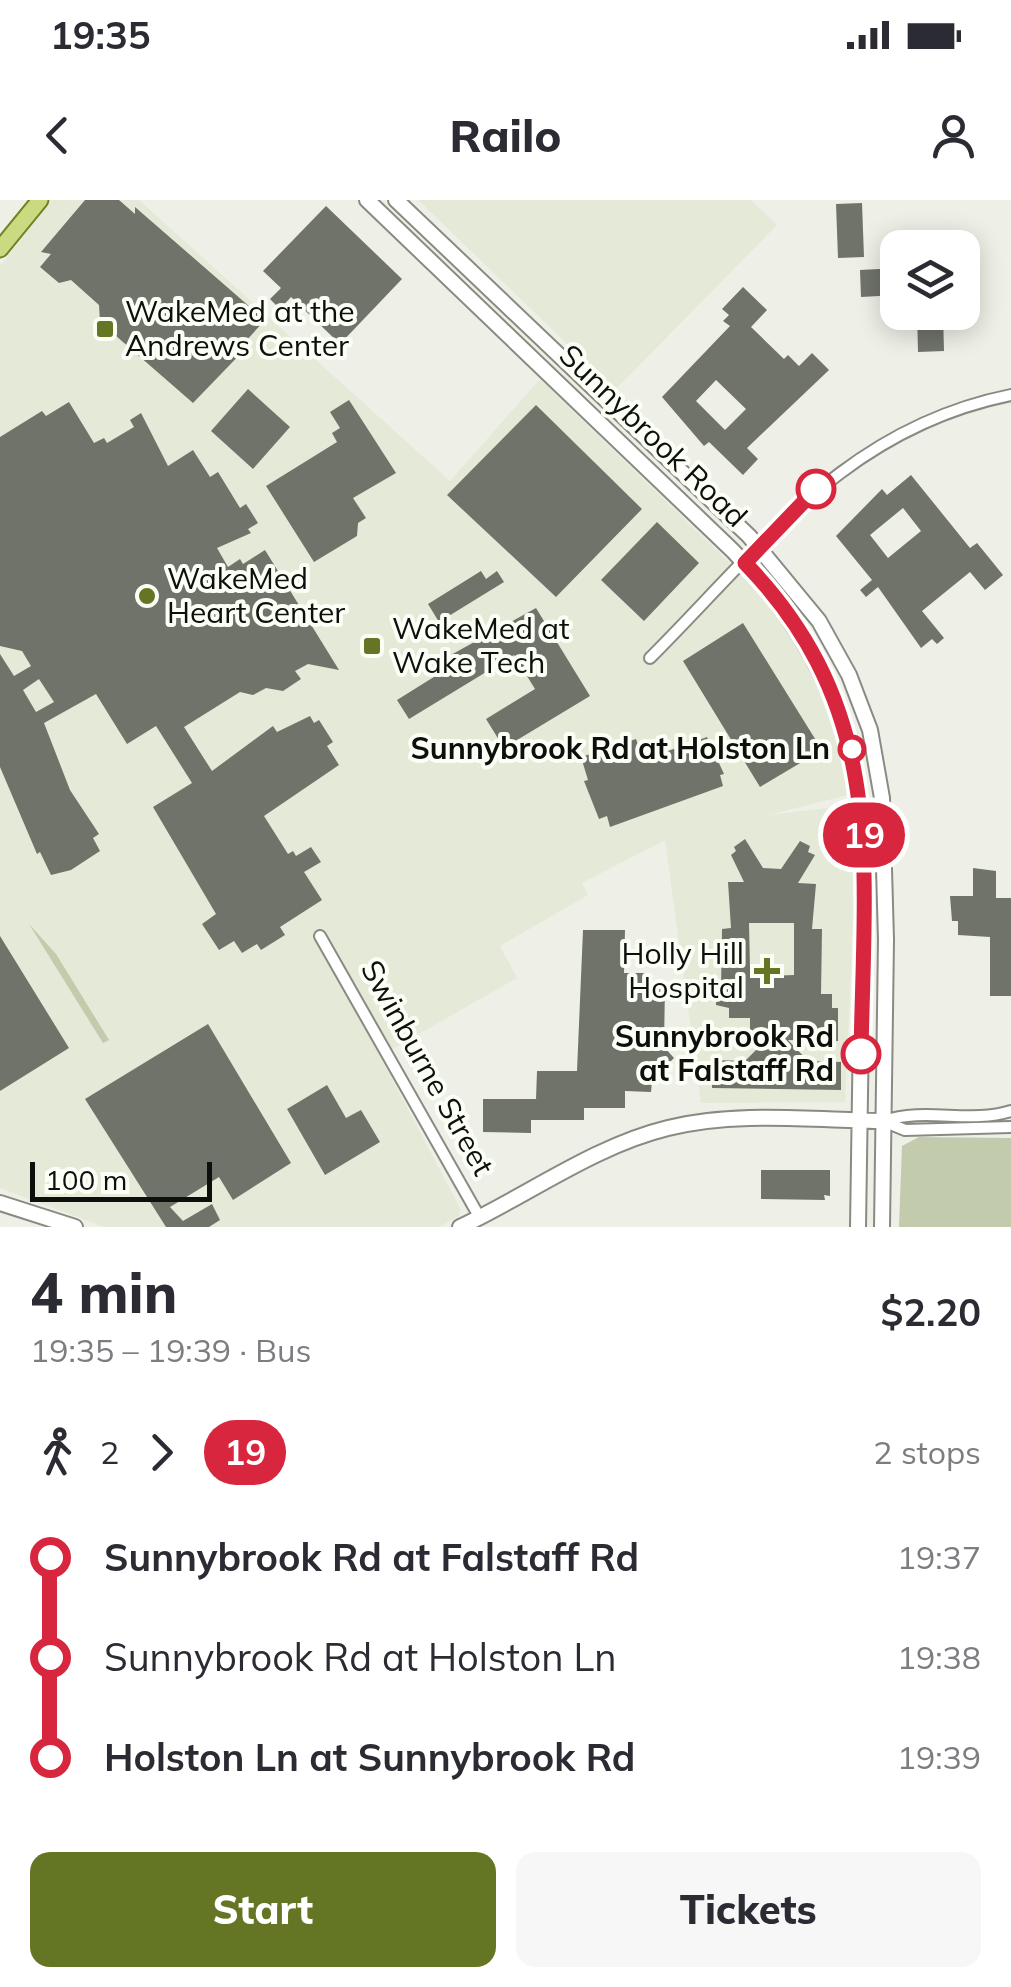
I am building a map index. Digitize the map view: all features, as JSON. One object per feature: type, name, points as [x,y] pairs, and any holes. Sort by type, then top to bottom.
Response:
[{"type":"main road","points":[[0,249],[40,200]]},
{"type":"main road","name":"Sunnybrook Road","points":[[367,200],[745,563],[782,606],[822,668],[857,765],[864,830],[858,1227]]},
{"type":"main road","name":"Sunnybrook Road","points":[[396,200],[760,548],[819,621],[849,676],[879,767],[886,888],[882,1227]]},
{"type":"main road","points":[[546,371],[572,382],[582,378]]},
{"type":"main road","points":[[460,1227],[482,1222],[612,1148],[666,1128],[713,1120],[883,1122]]},
{"type":"main road","points":[[0,1204],[75,1227]]},
{"type":"street","points":[[650,658],[816,489],[858,456],[918,424],[1011,395]]},
{"type":"street","name":"Swinburne Street","points":[[320,936],[482,1222]]},
{"type":"street","points":[[883,1122],[906,1114],[982,1115],[1011,1110]]},
{"type":"street","points":[[883,1122],[905,1130],[1011,1127]]},
{"type":"shaded area","points":[[52,200],[139,200],[450,481],[540,379],[773,605],[830,700],[852,794],[768,815],[853,805],[857,835],[845,1102],[701,1103],[665,840],[582,883],[588,895],[500,946],[517,978],[380,1056],[460,1208],[459,1216],[439,1227],[104,1227],[0,1188],[0,266]]},
{"type":"shaded area","points":[[418,200],[751,200],[777,225],[615,390]]},
{"type":"green space","points":[[29,924],[56,954],[109,1040],[103,1043]]},
{"type":"green space","points":[[919,1137],[1011,1138],[1011,1227],[899,1227],[902,1146]]},
{"type":"building","points":[[85,200],[119,200],[135,214],[135,207],[265,320],[245,342],[249,345],[193,403],[100,322],[99,305],[71,280],[59,283],[40,267],[51,254],[41,252]]},
{"type":"building","points":[[862,203],[864,257],[838,258],[836,204]]},
{"type":"building","points":[[326,206],[402,279],[340,344],[291,297],[280,309],[270,299],[281,288],[263,271]]},
{"type":"building","points":[[880,269],[880,296],[861,297],[860,270]]},
{"type":"building","points":[[743,287],[767,310],[751,327],[784,359],[788,355],[799,366],[812,353],[829,370],[747,448],[758,459],[743,475],[709,442],[704,446],[662,397],[730,326],[723,321],[729,315],[722,309]],"holes":[[[716,380],[746,409],[725,430],[696,401]]]},
{"type":"building","points":[[917,330],[943,330],[944,351],[918,352]]},
{"type":"building","points":[[248,389],[290,427],[253,469],[211,431]]},
{"type":"building","points":[[349,400],[396,473],[353,498],[366,518],[358,523],[357,536],[314,562],[266,486],[337,442],[332,433],[340,428],[330,412]]},
{"type":"building","name":"WakeMed Heart Center","points":[[69,402],[94,443],[104,438],[107,443],[134,427],[130,420],[141,413],[168,466],[193,450],[210,477],[218,472],[240,508],[246,504],[258,523],[248,529],[251,533],[217,548],[228,567],[240,559],[243,564],[265,550],[339,670],[308,664],[295,671],[301,679],[283,691],[266,688],[253,695],[240,692],[184,727],[212,771],[273,726],[277,732],[310,716],[314,723],[319,720],[333,742],[327,746],[339,765],[264,816],[288,854],[293,851],[296,856],[311,847],[321,862],[304,872],[322,900],[280,927],[285,935],[261,950],[257,944],[242,953],[234,941],[219,950],[202,924],[216,914],[153,807],[192,783],[156,726],[127,744],[96,694],[44,723],[70,790],[99,834],[93,838],[100,851],[71,870],[51,875],[40,852],[37,854],[0,767],[0,654],[14,676],[31,666],[22,651],[0,646],[0,437],[42,411],[46,416]],"holes":[[[39,679],[54,702],[36,712],[23,690]]]},
{"type":"building","points":[[536,405],[642,509],[556,597],[447,495]]},
{"type":"building","points":[[911,475],[970,548],[977,543],[1003,575],[985,590],[970,572],[922,611],[944,638],[937,644],[932,639],[921,648],[878,587],[866,597],[860,590],[872,580],[836,536],[882,489],[887,495]],"holes":[[[903,508],[921,531],[888,558],[870,535]]]},
{"type":"building","points":[[657,522],[699,563],[644,621],[601,580]]},
{"type":"building","points":[[481,571],[486,579],[497,571],[504,582],[439,622],[428,604]]},
{"type":"building","points":[[536,608],[590,696],[504,748],[486,719],[535,689],[514,655],[409,719],[397,700],[445,670],[440,661]]},
{"type":"building","points":[[743,623],[822,750],[760,787],[683,661]]},
{"type":"building","points":[[707,737],[724,774],[720,775],[723,786],[610,827],[607,816],[599,819],[584,781],[588,780],[581,757],[636,739],[643,760]]},
{"type":"building","points":[[745,839],[763,868],[781,869],[800,841],[810,846],[808,852],[815,855],[798,883],[816,884],[812,929],[822,929],[821,994],[832,994],[832,1008],[838,1008],[838,1041],[788,1040],[808,1061],[841,1062],[841,1090],[712,1088],[712,1060],[745,1061],[764,1042],[750,1042],[750,1018],[729,1018],[729,1008],[716,1005],[716,988],[721,989],[722,929],[731,928],[728,882],[744,882],[731,855],[736,851],[734,847]],"holes":[[[749,923],[794,923],[794,975],[766,976],[766,968],[750,968]]]},
{"type":"building","points":[[973,868],[996,871],[996,898],[1011,898],[1011,996],[990,996],[990,937],[958,935],[958,921],[952,921],[950,896],[973,896]]},
{"type":"building","points":[[583,930],[625,930],[624,973],[645,973],[645,984],[665,984],[664,1047],[674,1058],[652,1080],[651,1092],[625,1091],[625,1108],[584,1108],[584,1120],[531,1120],[531,1133],[483,1132],[483,1099],[536,1099],[537,1071],[577,1071]]},
{"type":"building","points":[[0,936],[69,1048],[0,1091]]},
{"type":"building","points":[[208,1024],[291,1163],[233,1200],[219,1177],[170,1207],[183,1221],[212,1204],[220,1220],[209,1227],[166,1227],[85,1099]]},
{"type":"building","points":[[327,1085],[346,1118],[361,1110],[380,1142],[325,1175],[287,1109]]},
{"type":"building","points":[[761,1170],[830,1170],[830,1196],[824,1195],[825,1200],[761,1199]]},
{"type":"bus line","name":"19","points":[[816,489],[745,563],[782,606],[822,668],[857,765],[864,830],[861,1054]]},
{"type":"place","name":"WakeMed at the Andrews Center","points":[[105,329]]},
{"type":"place","name":"WakeMed Heart Center","points":[[147,596]]},
{"type":"place","name":"WakeMed at Wake Tech","points":[[372,646]]},
{"type":"place","name":"Sunnybrook Rd at Holston Ln","points":[[852,749]]},
{"type":"place","name":"Holly Hill Hospital","points":[[767,971]]},
{"type":"place","name":"Sunnybrook Rd at Falstaff Rd","points":[[861,1054]]}]
